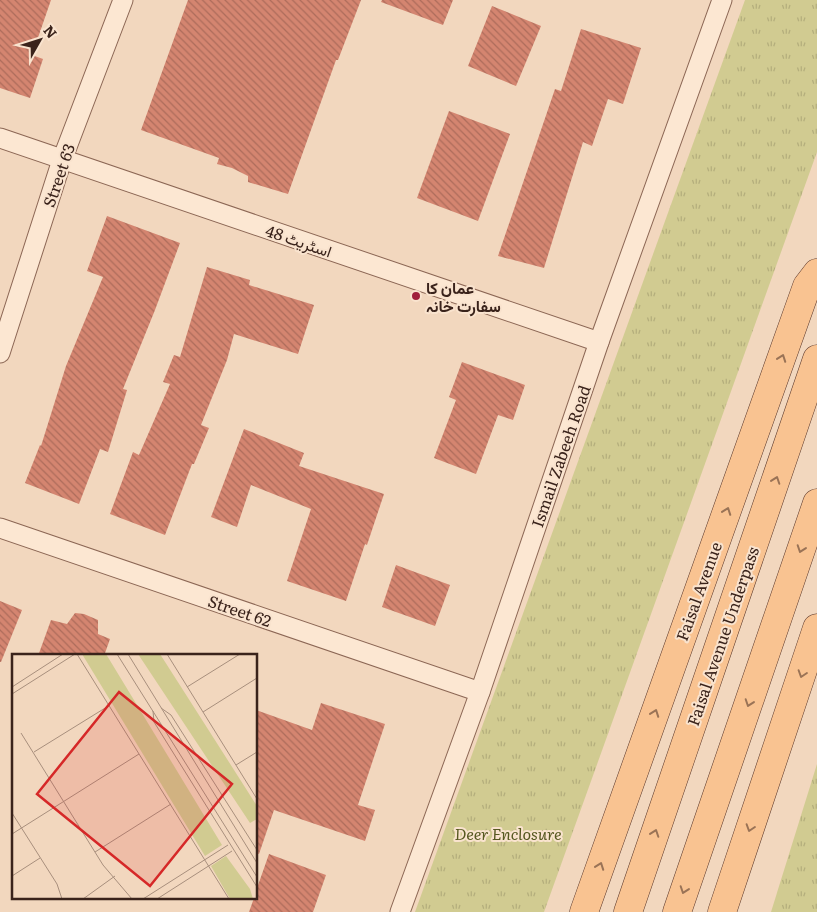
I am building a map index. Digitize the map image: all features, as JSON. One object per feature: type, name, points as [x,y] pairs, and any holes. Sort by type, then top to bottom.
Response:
[{"type":"main road","name":"Faisal Avenue","points":[[584,912],[807,286],[817,273]]},
{"type":"main road","name":"Faisal Avenue Underpass","points":[[628,912],[817,359]]},
{"type":"main road","points":[[677,912],[817,503]]},
{"type":"main road","points":[[722,912],[817,628]]},
{"type":"street","name":"Street 63","points":[[0,353],[62,160],[123,0]]},
{"type":"street","name":"Ismail Zabeeh Road","points":[[400,912],[480,692],[715,2]]},
{"type":"street","name":"اسٹریٹ 48","points":[[0,138],[599,342]]},
{"type":"street","name":"Street 62","points":[[0,528],[480,692]]},
{"type":"green space","name":"Deer Enclosure","points":[[745,0],[817,0],[817,152],[544,912],[415,912]]},
{"type":"green space","points":[[817,764],[817,912],[771,912]]},
{"type":"building","points":[[0,0],[51,0],[32,55],[43,59],[30,98],[0,88]]},
{"type":"building","points":[[188,0],[361,0],[338,60],[336,60],[288,194],[248,182],[248,176],[232,168],[217,164],[219,158],[141,130]]},
{"type":"building","points":[[382,0],[453,0],[443,25],[381,2]]},
{"type":"building","points":[[492,6],[541,26],[516,86],[468,66]]},
{"type":"building","points":[[581,29],[641,48],[623,104],[608,99],[592,146],[583,142],[544,268],[498,256],[555,89],[561,91]]},
{"type":"building","points":[[449,111],[510,134],[478,221],[417,198]]},
{"type":"building","points":[[107,216],[180,243],[123,389],[127,390],[108,452],[100,449],[79,504],[25,483],[41,446],[66,366],[103,277],[87,271]]},
{"type":"building","points":[[207,267],[250,280],[249,285],[314,305],[298,354],[234,334],[227,360],[201,425],[209,428],[194,464],[192,464],[165,535],[110,514],[133,452],[139,455],[170,384],[163,382],[174,355],[180,357]]},
{"type":"building","points":[[462,362],[525,385],[513,420],[498,415],[476,474],[434,458],[456,400],[449,397]]},
{"type":"building","points":[[244,429],[304,453],[299,466],[384,494],[346,601],[287,581],[311,509],[251,485],[237,527],[211,517]]},
{"type":"building","points":[[396,565],[450,585],[435,626],[382,607]]},
{"type":"building","points":[[0,601],[22,610],[1,662],[0,662]]},
{"type":"building","points":[[75,613],[84,614],[98,620],[98,634],[110,639],[105,654],[39,654],[51,620],[67,624]]},
{"type":"building","points":[[321,703],[385,724],[358,805],[375,810],[365,841],[274,810],[258,854],[258,711],[312,730]]},
{"type":"building","points":[[269,854],[326,875],[313,912],[249,912],[253,900],[258,900],[258,885]]},
{"type":"place","name":"عمان کا سفارت خانہ","points":[[416,296]]}]
